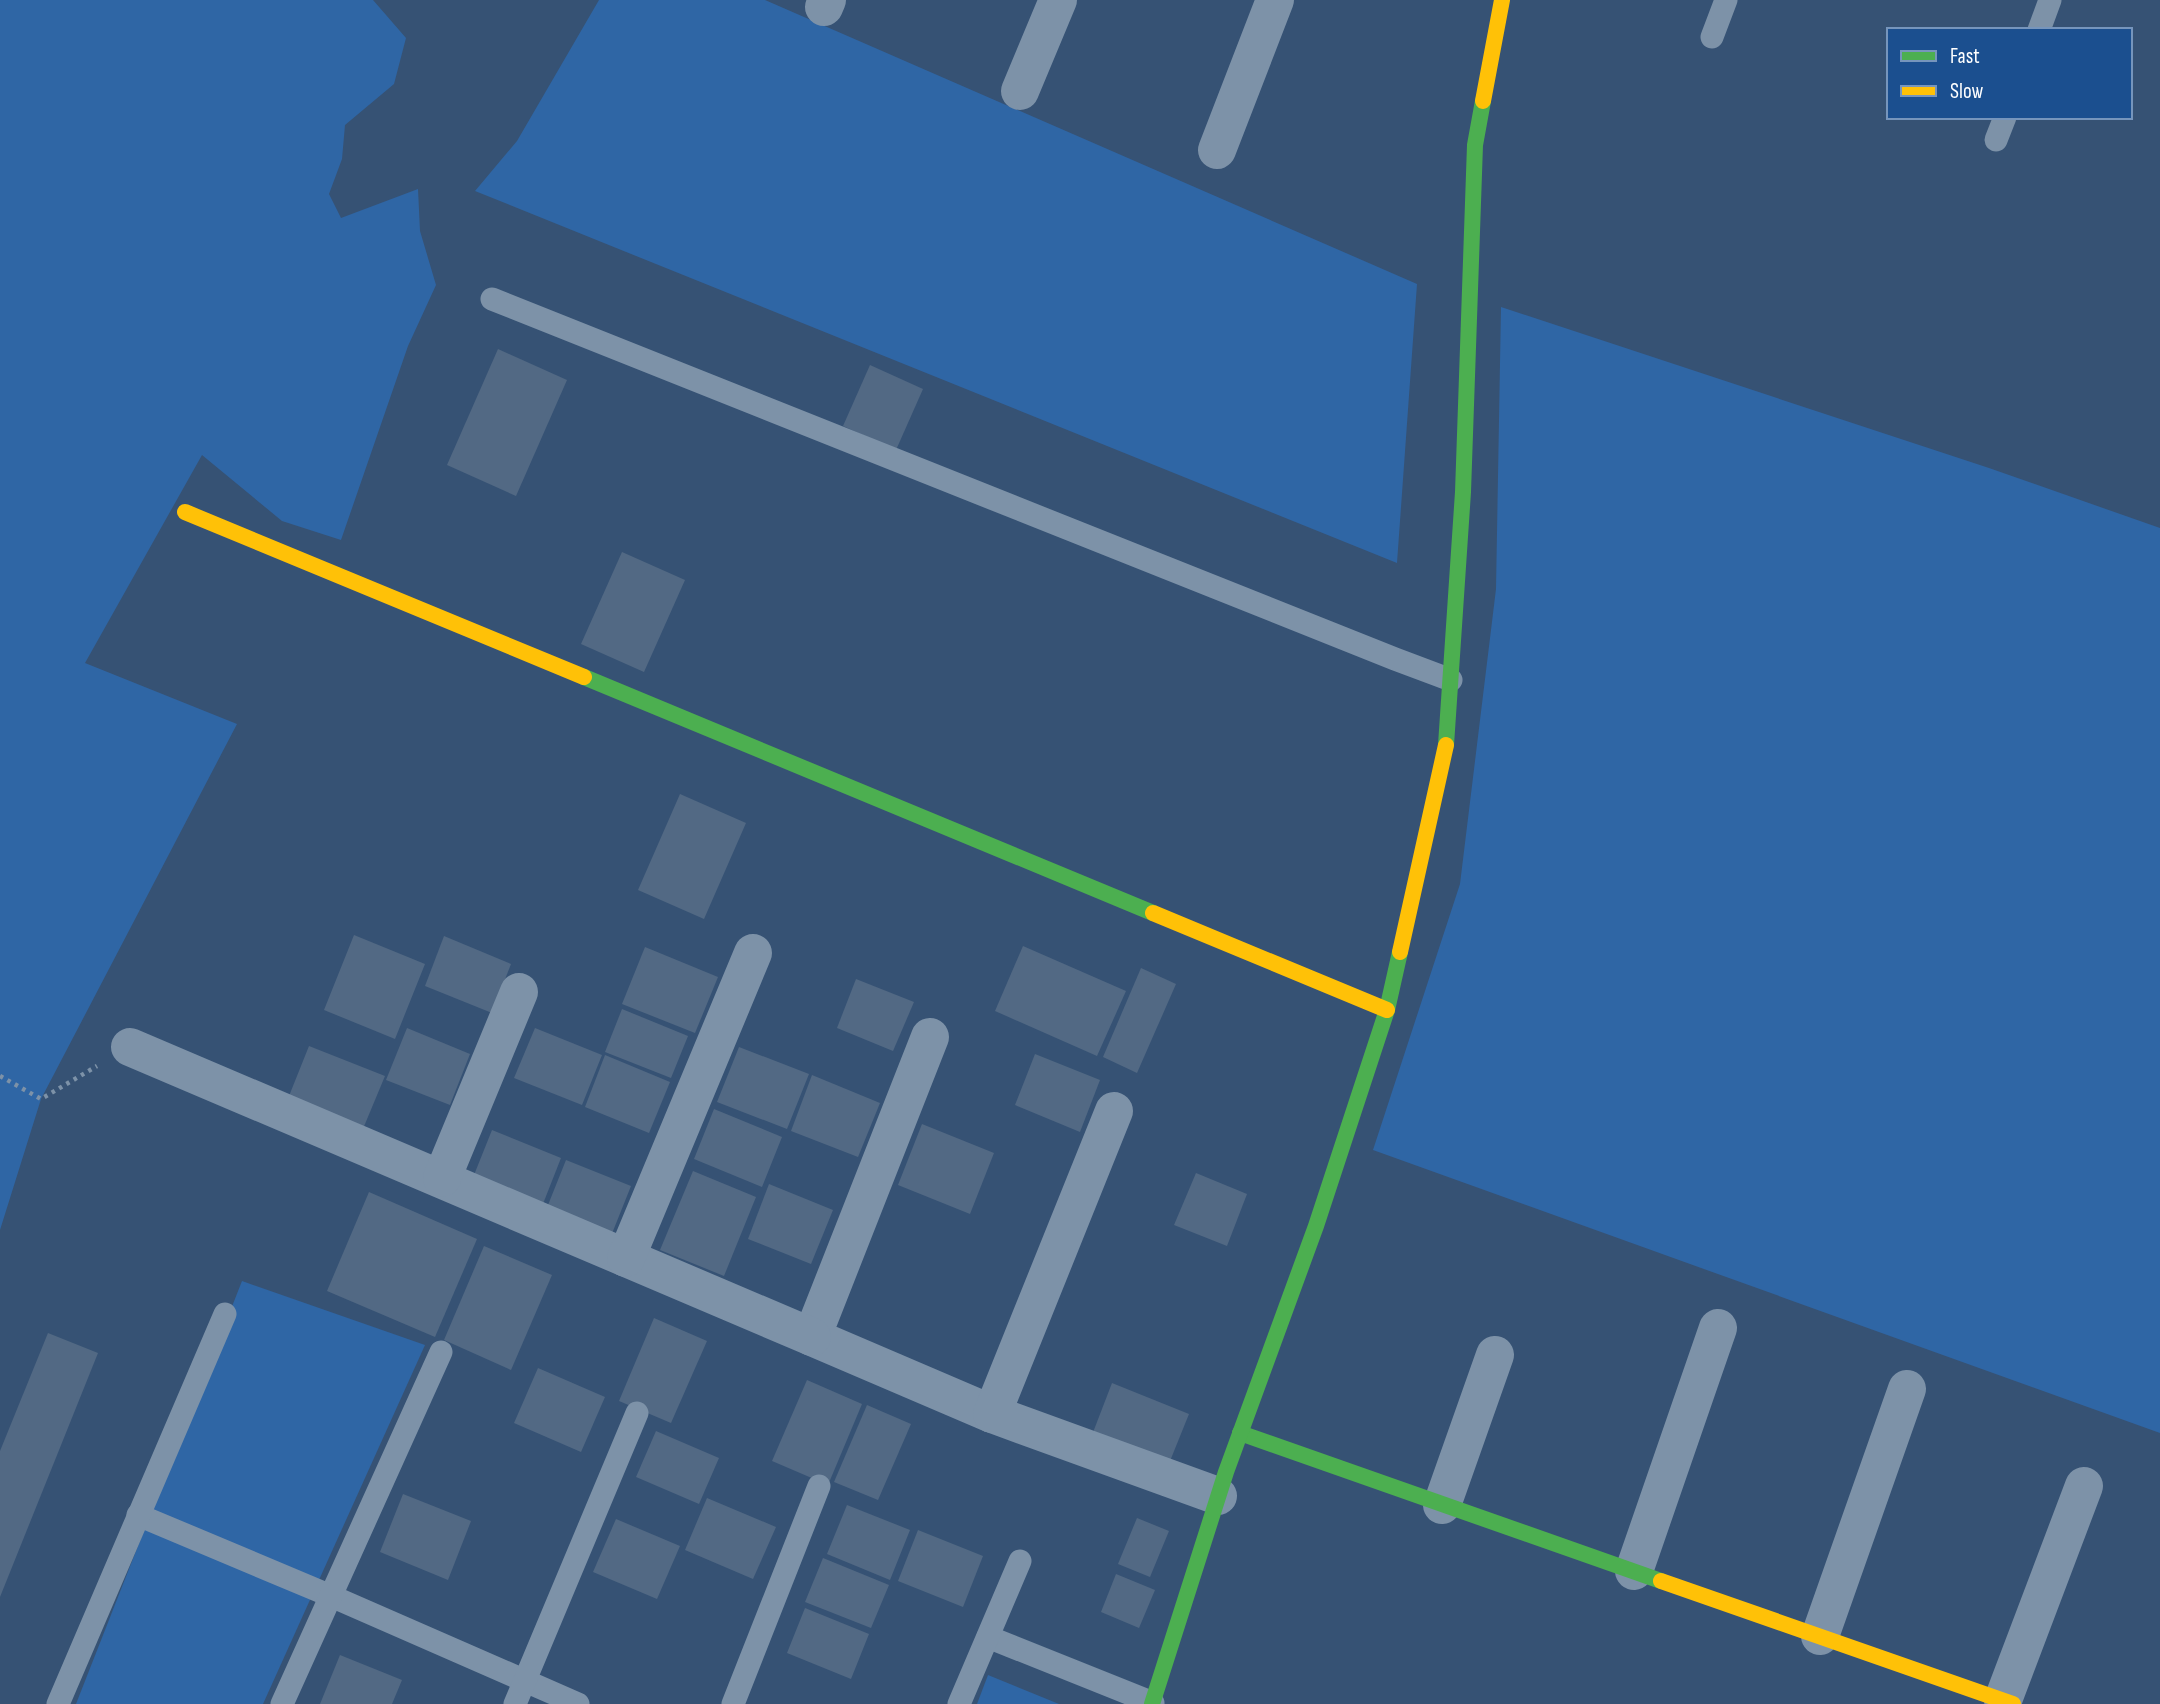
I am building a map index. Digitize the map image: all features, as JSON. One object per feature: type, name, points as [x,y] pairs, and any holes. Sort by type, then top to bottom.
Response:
[{"type":"street","points":[[1020,91],[1058,0]]},
{"type":"street","points":[[1217,150],[1275,0]]},
{"type":"street","points":[[1152,1704],[1218,1496],[1316,1226],[1387,1010],[1446,751],[1463,492],[1475,145],[1502,0]]},
{"type":"street","points":[[185,512],[1387,1010]]},
{"type":"street","points":[[626,1258],[753,953]]},
{"type":"street","points":[[442,1178],[519,992]]},
{"type":"street","points":[[812,1337],[930,1037]]},
{"type":"street","points":[[130,1047],[992,1414],[1218,1496]]},
{"type":"street","points":[[992,1414],[1114,1111]]},
{"type":"street","points":[[1634,1571],[1718,1328]]},
{"type":"street","points":[[1442,1505],[1495,1355]]},
{"type":"street","points":[[1820,1636],[1907,1389]]},
{"type":"street","points":[[1240,1433],[2008,1702],[2084,1486]]},
{"type":"lane","points":[[1712,37],[1726,0]]},
{"type":"lane","points":[[2040,28],[2050,0]]},
{"type":"lane","points":[[1996,140],[2004,119]]},
{"type":"lane","points":[[492,299],[1451,680]]},
{"type":"lane","points":[[58,1704],[225,1314]]},
{"type":"lane","points":[[282,1704],[442,1352]]},
{"type":"lane","points":[[515,1704],[637,1413]]},
{"type":"lane","points":[[733,1704],[819,1486]]},
{"type":"lane","points":[[138,1515],[331,1595],[578,1704]]},
{"type":"lane","points":[[959,1704],[1020,1561]]},
{"type":"lane","points":[[988,1637],[1152,1704]]},
{"type":"path","points":[[0,1076],[41,1099],[130,1047]]},
{"type":"shaded area","points":[[0,0],[373,0],[406,38],[394,84],[345,125],[342,159],[329,194],[341,218],[418,189],[420,231],[436,285],[408,346],[341,540],[282,521],[202,455],[85,663],[237,724],[41,1099],[0,1230]]},
{"type":"shaded area","points":[[599,0],[765,0],[1417,284],[1397,563],[475,191],[517,141]]},
{"type":"shaded area","points":[[1501,307],[1989,468],[2160,528],[2160,1433],[1373,1150],[1460,884],[1496,589]]},
{"type":"shaded area","points":[[242,1281],[425,1345],[263,1704],[76,1704]]},
{"type":"shaded area","points":[[988,1675],[1059,1704],[977,1704]]},
{"type":"building","points":[[498,349],[567,380],[516,496],[447,465]]},
{"type":"building","points":[[870,365],[923,389],[896,450],[843,426]]},
{"type":"building","points":[[622,552],[685,580],[644,672],[581,644]]},
{"type":"building","points":[[680,794],[746,823],[704,919],[638,890]]},
{"type":"building","points":[[354,935],[425,964],[395,1039],[324,1010]]},
{"type":"building","points":[[444,936],[511,964],[492,1013],[425,986]]},
{"type":"building","points":[[1023,946],[1126,991],[1097,1056],[995,1011]]},
{"type":"building","points":[[645,947],[718,977],[695,1033],[622,1004]]},
{"type":"building","points":[[1141,968],[1176,984],[1137,1073],[1103,1057]]},
{"type":"building","points":[[856,979],[914,1002],[893,1051],[837,1028]]},
{"type":"building","points":[[622,1009],[688,1036],[671,1078],[605,1052]]},
{"type":"building","points":[[407,1028],[470,1054],[450,1105],[386,1080]]},
{"type":"building","points":[[535,1028],[602,1055],[582,1105],[514,1078]]},
{"type":"building","points":[[309,1046],[385,1076],[360,1136],[285,1106]]},
{"type":"building","points":[[739,1047],[809,1074],[787,1129],[717,1102]]},
{"type":"building","points":[[1035,1054],[1100,1080],[1080,1132],[1015,1105]]},
{"type":"building","points":[[605,1055],[670,1082],[649,1133],[585,1107]]},
{"type":"building","points":[[812,1075],[880,1103],[858,1157],[791,1131]]},
{"type":"building","points":[[714,1109],[782,1137],[762,1187],[694,1159]]},
{"type":"building","points":[[922,1124],[994,1153],[970,1214],[898,1185]]},
{"type":"building","points":[[492,1130],[561,1158],[539,1214],[470,1185]]},
{"type":"building","points":[[566,1160],[631,1186],[609,1241],[544,1215]]},
{"type":"building","points":[[693,1171],[756,1197],[724,1276],[660,1250]]},
{"type":"building","points":[[1196,1173],[1247,1194],[1227,1246],[1174,1225]]},
{"type":"building","points":[[769,1184],[833,1210],[811,1264],[748,1239]]},
{"type":"building","points":[[369,1192],[477,1239],[435,1337],[327,1291]]},
{"type":"building","points":[[484,1246],[552,1275],[511,1370],[444,1340]]},
{"type":"building","points":[[654,1318],[707,1341],[671,1423],[619,1401]]},
{"type":"building","points":[[48,1333],[98,1353],[0,1597],[0,1451]]},
{"type":"building","points":[[538,1368],[605,1397],[581,1452],[514,1423]]},
{"type":"building","points":[[807,1380],[862,1404],[828,1485],[772,1461]]},
{"type":"building","points":[[1112,1383],[1189,1414],[1168,1466],[1092,1435]]},
{"type":"building","points":[[867,1405],[911,1424],[878,1500],[834,1482]]},
{"type":"building","points":[[656,1431],[719,1458],[699,1504],[636,1477]]},
{"type":"building","points":[[403,1494],[471,1521],[448,1580],[380,1552]]},
{"type":"building","points":[[707,1498],[776,1527],[753,1579],[685,1550]]},
{"type":"building","points":[[847,1505],[910,1530],[890,1580],[827,1554]]},
{"type":"building","points":[[1137,1518],[1169,1531],[1150,1577],[1118,1564]]},
{"type":"building","points":[[616,1519],[680,1546],[657,1599],[593,1572]]},
{"type":"building","points":[[918,1530],[983,1556],[963,1607],[898,1581]]},
{"type":"building","points":[[823,1558],[889,1585],[871,1628],[805,1602]]},
{"type":"building","points":[[1116,1574],[1155,1590],[1139,1628],[1101,1612]]},
{"type":"building","points":[[805,1608],[869,1634],[851,1679],[787,1653]]},
{"type":"building","points":[[340,1655],[402,1680],[392,1704],[320,1704]]},
{"type":"traffic: fast","points":[[1446,745],[1463,492],[1475,145],[1483,101]]},
{"type":"traffic: fast","points":[[584,677],[1153,913]]},
{"type":"traffic: fast","points":[[1152,1704],[1226,1472],[1316,1226],[1387,1010],[1400,952]]},
{"type":"traffic: fast","points":[[1240,1433],[1661,1581]]},
{"type":"traffic: slow","points":[[1483,101],[1502,0]]},
{"type":"traffic: slow","points":[[185,512],[584,677]]},
{"type":"traffic: slow","points":[[1400,952],[1446,745]]},
{"type":"traffic: slow","points":[[1153,913],[1387,1010]]},
{"type":"traffic: slow","points":[[1661,1581],[2013,1704]]}]
